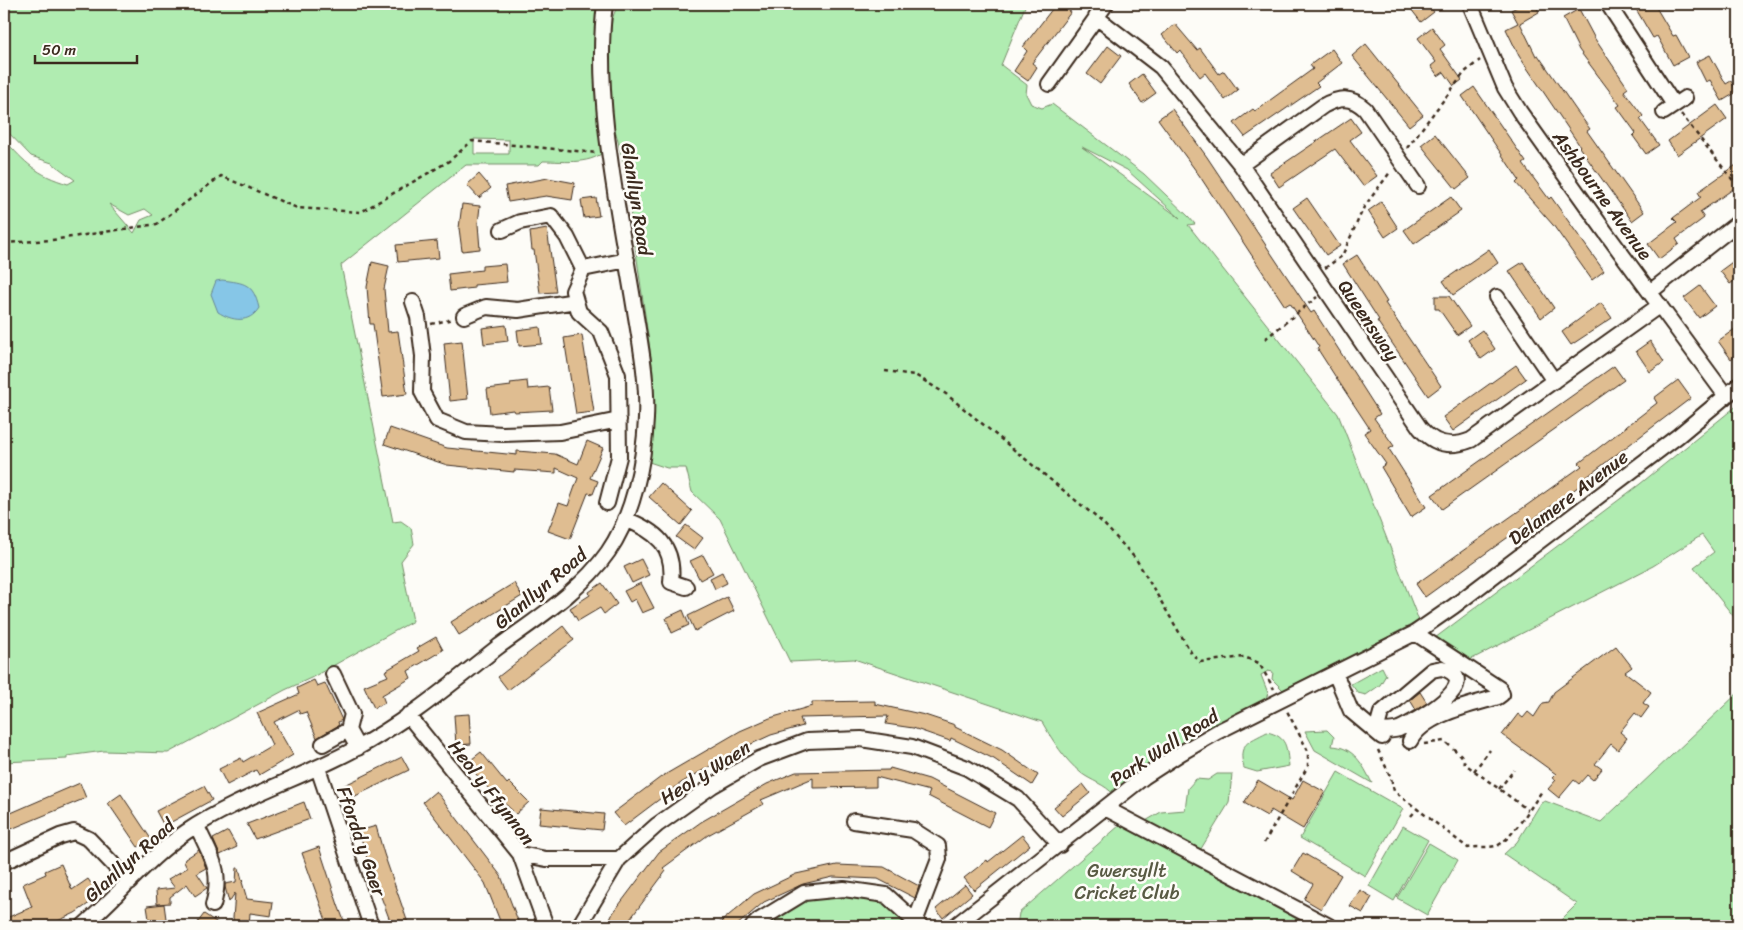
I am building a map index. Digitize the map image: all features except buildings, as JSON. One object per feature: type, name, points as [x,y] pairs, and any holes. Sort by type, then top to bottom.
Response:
[{"type":"street","name":"Glanllyn Road","points":[[83,926],[159,854],[197,826],[221,811],[358,748],[408,715],[579,584],[609,550],[625,519],[641,463],[646,418],[645,370],[604,109],[603,28],[605,4]]},
{"type":"street","points":[[1049,84],[1106,4]]},
{"type":"street","name":"Ashbourne Avenue","points":[[1470,4],[1510,96],[1604,230],[1726,396]]},
{"type":"street","points":[[1608,4],[1674,105]]},
{"type":"street","name":"Queensway","points":[[1096,17],[1161,67],[1241,164],[1420,428],[1437,442],[1451,445],[1471,440],[1660,305]]},
{"type":"street","points":[[1241,164],[1323,106],[1334,100],[1346,98],[1357,102],[1365,109],[1418,186]]},
{"type":"street","points":[[502,230],[520,222],[551,216],[567,237],[583,269]]},
{"type":"street","points":[[1650,292],[1739,222]]},
{"type":"street","points":[[583,269],[627,260]]},
{"type":"street","points":[[583,269],[573,291],[579,312],[601,332],[618,375],[619,457],[607,503]]},
{"type":"street","points":[[1497,297],[1554,381]]},
{"type":"street","points":[[464,316],[486,307],[518,310],[576,301]]},
{"type":"street","points":[[413,302],[423,356],[422,392],[437,420],[466,432],[503,434],[560,432],[619,420]]},
{"type":"street","name":"Delamere Avenue","points":[[1415,633],[1454,606],[1622,479],[1739,385]]},
{"type":"street","points":[[625,519],[647,527],[665,547],[671,559],[667,584],[686,587]]},
{"type":"street","points":[[1413,743],[1416,733],[1445,713],[1498,697],[1502,694],[1500,689],[1415,633]]},
{"type":"street","name":"Park Wall Road","points":[[955,926],[1144,777],[1181,753],[1281,700],[1415,633]]},
{"type":"street","points":[[1442,668],[1454,675],[1456,689],[1450,697],[1378,739],[1382,713],[1432,670],[1442,668]]},
{"type":"street","points":[[1335,673],[1351,710],[1378,739]]},
{"type":"street","points":[[333,674],[352,714],[348,730],[358,748]]},
{"type":"street","name":"Heol y Ffynnon","points":[[408,715],[520,854],[546,926]]},
{"type":"street","points":[[323,744],[348,730]]},
{"type":"street","name":"Heol y Waen","points":[[579,926],[619,859],[658,825],[712,786],[759,759],[807,742],[861,739],[912,747],[967,768],[1018,799],[1060,845]]},
{"type":"street","name":"Ffordd y Gaer","points":[[318,768],[370,926]]},
{"type":"street","points":[[1105,808],[1329,926]]},
{"type":"street","points":[[753,926],[804,893],[844,889],[886,895],[917,924],[939,859],[938,846],[913,830],[854,821]]},
{"type":"street","points":[[197,826],[218,874],[217,890],[213,905]]},
{"type":"street","points":[[4,862],[67,833],[74,832],[89,839],[130,882]]},
{"type":"street","points":[[520,854],[546,858],[619,859]]},
{"type":"path","points":[[1674,105],[1739,188]]},
{"type":"path","points":[[4,242],[52,240],[156,224],[221,176],[297,208],[361,212],[449,161],[472,141],[611,155]]},
{"type":"path","points":[[1265,339],[1326,290]]},
{"type":"path","points":[[419,327],[464,316]]},
{"type":"path","points":[[885,371],[915,376],[946,394],[1102,522],[1136,559],[1192,654],[1200,662],[1244,657],[1259,663],[1308,751],[1308,766],[1264,843]]},
{"type":"path","points":[[1378,739],[1394,791],[1468,848],[1501,844],[1507,839],[1542,791]]},
{"type":"path","points":[[1413,743],[1444,740],[1461,755],[1465,764],[1528,810]]},
{"type":"path","points":[[1474,771],[1490,750]]},
{"type":"path","points":[[1499,789],[1514,770]]},
{"type":"path","points":[[1411,816],[1417,809]]},
{"type":"green space","points":[[4,4],[599,4],[608,148],[594,158],[578,161],[543,161],[539,165],[466,165],[341,265],[393,522],[401,521],[411,528],[414,544],[401,561],[413,621],[311,678],[168,753],[104,751],[67,756],[67,759],[4,762],[4,139],[18,155],[48,177],[68,184],[75,180],[52,163],[31,156],[4,128]],"holes":[[[474,139],[509,140],[509,154],[474,154]],[[109,204],[129,215],[145,209],[153,215],[141,220],[134,233]]]},
{"type":"green space","points":[[618,4],[1026,4],[1001,65],[1027,85],[1026,94],[1031,104],[1042,108],[1052,104],[1144,174],[1189,217],[1195,224],[1188,225],[1338,414],[1419,621],[1283,690],[1272,679],[1273,672],[1268,671],[1261,675],[1268,693],[1266,699],[1222,723],[1209,733],[1205,727],[1197,727],[1192,730],[1192,743],[1114,795],[1085,776],[1069,762],[1042,722],[854,659],[790,662],[720,519],[692,492],[686,468],[667,468],[649,462],[653,371],[623,161],[610,110],[608,58],[612,19]],"holes":[[[1082,147],[1127,170],[1180,218]]]},
{"type":"green space","points":[[1739,404],[1739,623],[1694,567],[1714,552],[1702,535],[1653,566],[1468,661],[1435,638],[1640,484]]},
{"type":"green space","points":[[1382,667],[1386,675],[1380,685],[1366,695],[1358,693],[1351,684]]},
{"type":"green space","points":[[1739,692],[1739,926],[1555,926],[1577,904],[1504,854],[1517,842],[1541,803],[1545,801],[1601,822]]},
{"type":"green space","points":[[1327,730],[1334,737],[1332,746],[1340,747],[1352,753],[1372,783],[1315,750],[1305,731]]},
{"type":"green space","points":[[1267,732],[1279,737],[1285,744],[1289,766],[1257,772],[1244,768],[1242,760],[1243,749],[1250,741]]},
{"type":"green space","points":[[1338,772],[1403,809],[1365,876],[1300,838]]},
{"type":"green space","points":[[1217,774],[1232,774],[1229,803],[1199,852],[1144,822],[1161,812],[1185,810],[1188,788],[1196,779],[1208,780]]},
{"type":"green space","name":"Gwersyllt Cricket Club","points":[[1120,825],[1310,926],[1017,926],[1019,913]]},
{"type":"green space","points":[[1403,826],[1428,840],[1394,901],[1369,886]]},
{"type":"green space","points":[[1429,843],[1458,860],[1427,915],[1397,898]]},
{"type":"green space","points":[[804,893],[886,895],[920,926],[753,926]]},
{"type":"water","points":[[216,281],[237,282],[251,289],[259,308],[255,313],[245,319],[234,319],[218,312],[211,294]]}]
